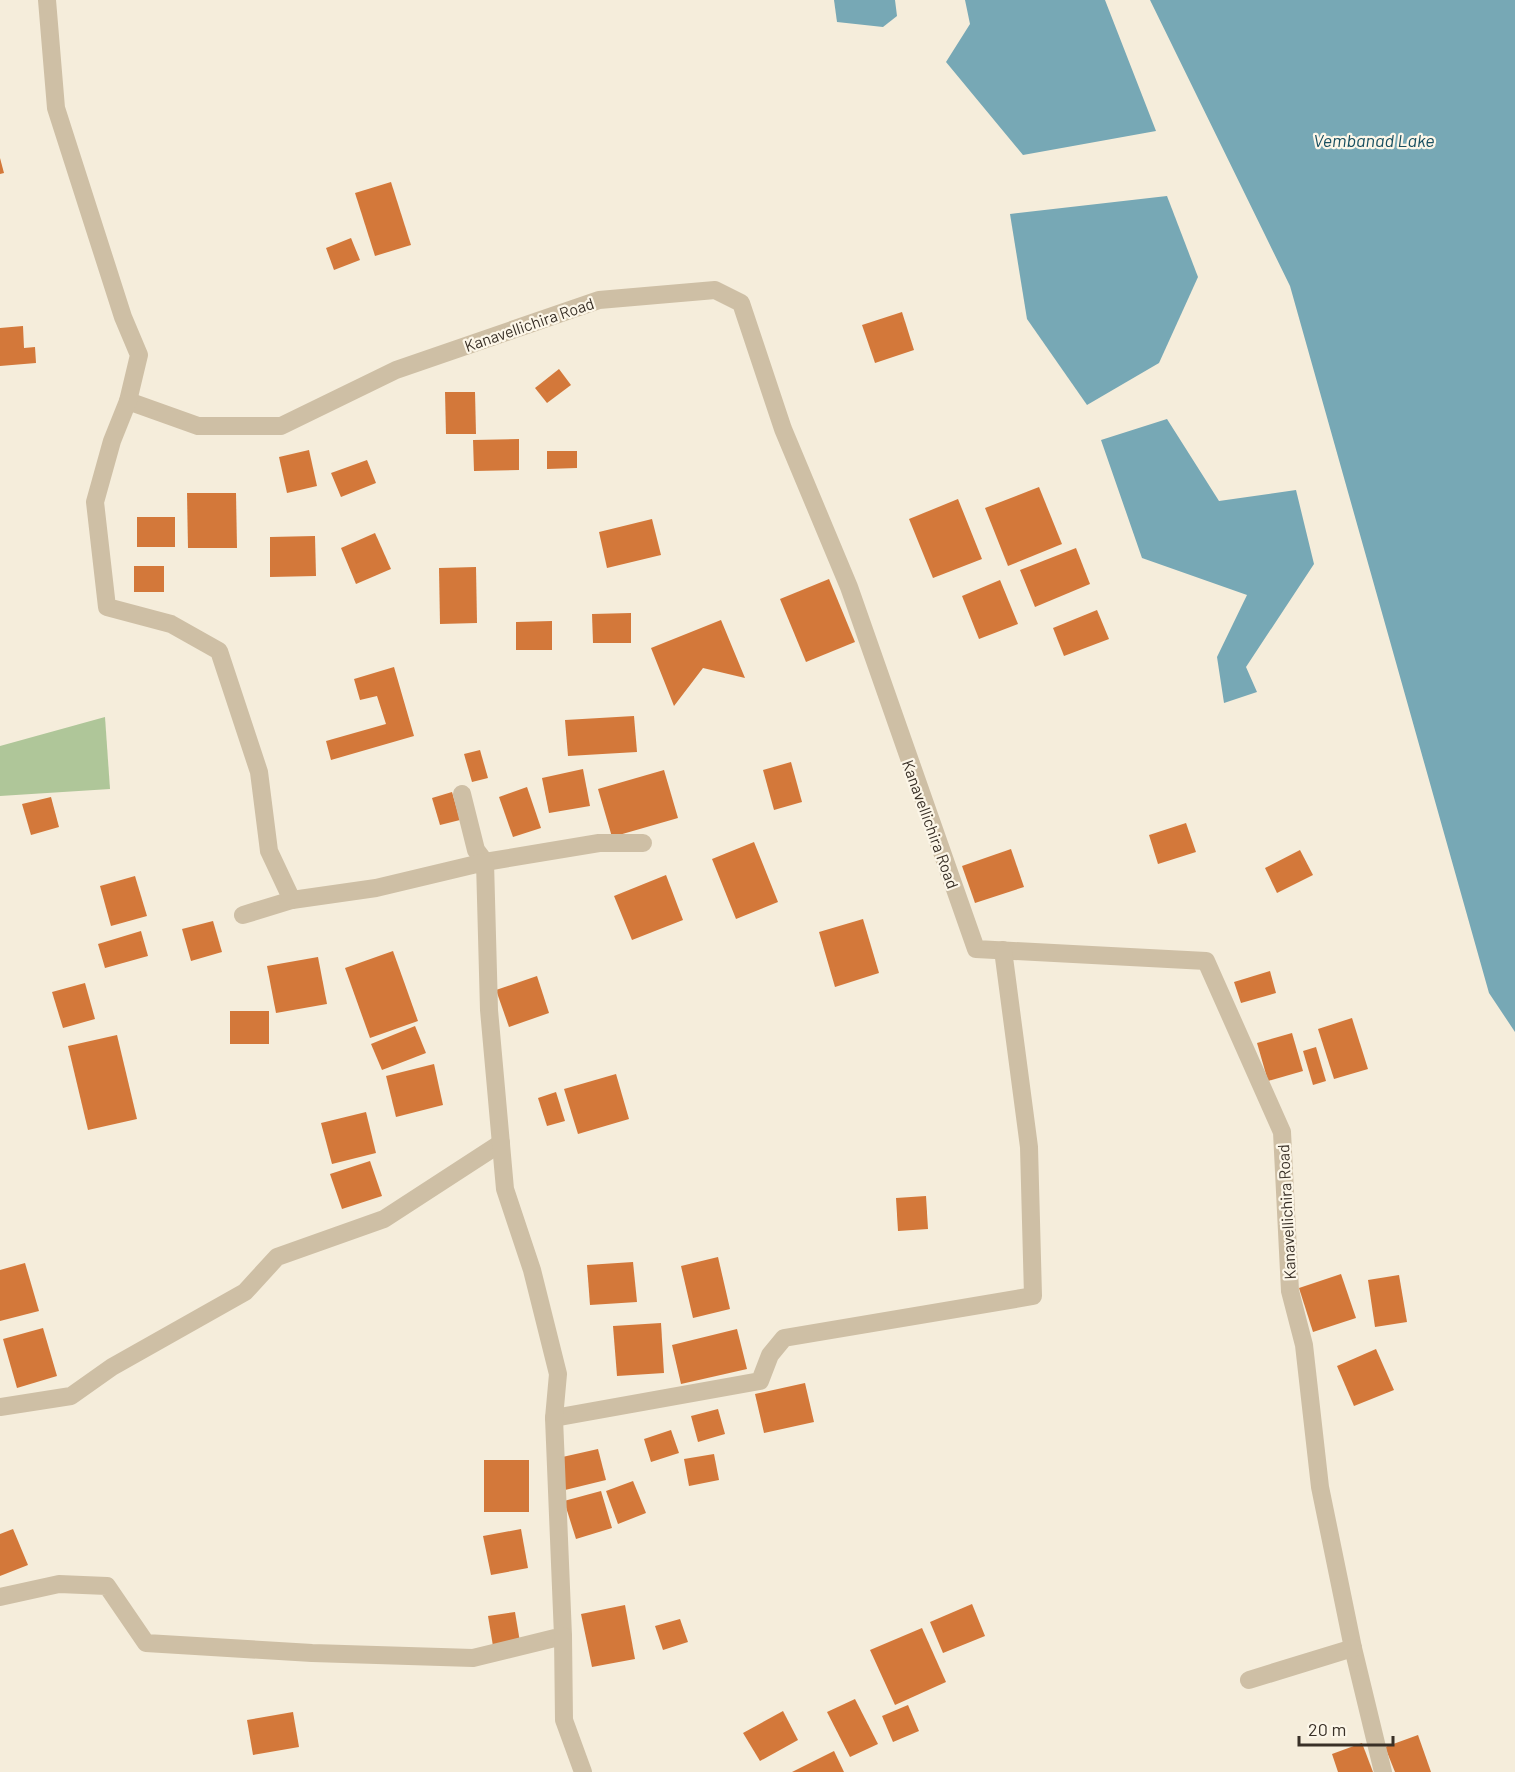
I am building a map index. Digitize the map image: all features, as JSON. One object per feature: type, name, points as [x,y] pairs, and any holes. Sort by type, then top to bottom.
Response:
[{"type":"street","points":[[47,0],[56,108],[123,317],[139,355],[128,401],[112,441],[95,502],[107,607],[171,624],[219,651],[259,772],[269,851],[292,900]]},
{"type":"street","name":"Kanavellichira Road","points":[[128,401],[198,426],[281,426],[396,370],[599,300],[715,290],[741,303],[783,429],[849,587],[976,949],[1206,961],[1282,1132],[1290,1291],[1304,1345],[1320,1487],[1353,1647],[1383,1772]]},
{"type":"street","points":[[462,794],[476,850],[485,862],[489,1010],[505,1189],[532,1270],[558,1374],[554,1418],[564,1720],[583,1772]]},
{"type":"street","points":[[243,915],[292,900],[376,888],[485,862],[599,843],[643,843]]},
{"type":"street","points":[[554,1418],[760,1381],[770,1355],[784,1338],[1033,1296],[1029,1146],[1003,950]]},
{"type":"street","points":[[0,1407],[71,1396],[112,1367],[245,1292],[277,1257],[384,1219],[501,1143]]},
{"type":"street","points":[[0,1597],[59,1584],[107,1586],[146,1643],[312,1653],[473,1658],[563,1636]]},
{"type":"street","points":[[1249,1680],[1353,1647]]},
{"type":"green space","points":[[105,717],[110,789],[0,796],[0,746]]},
{"type":"water","points":[[834,0],[895,0],[897,16],[883,27],[837,22]]},
{"type":"water","points":[[965,0],[1105,0],[1156,131],[1023,155],[946,62],[970,24]]},
{"type":"water","name":"Vembanad Lake","points":[[1150,0],[1515,0],[1515,1032],[1489,993],[1290,286]]},
{"type":"water","points":[[1167,196],[1198,277],[1159,363],[1087,405],[1027,319],[1010,214]]},
{"type":"water","points":[[1167,419],[1219,501],[1296,490],[1314,564],[1246,667],[1257,692],[1224,703],[1217,657],[1247,595],[1142,558],[1101,440]]},
{"type":"building","points":[[0,158],[4,173],[0,174]]},
{"type":"building","points":[[391,182],[411,245],[375,256],[355,193]]},
{"type":"building","points":[[351,238],[360,260],[334,270],[326,248]]},
{"type":"building","points":[[902,312],[914,350],[875,363],[862,325]]},
{"type":"building","points":[[23,326],[24,348],[35,347],[36,363],[0,366],[0,328]]},
{"type":"building","points":[[559,369],[571,385],[547,403],[535,388]]},
{"type":"building","points":[[445,392],[475,392],[476,434],[446,434]]},
{"type":"building","points":[[519,439],[519,470],[474,471],[473,440]]},
{"type":"building","points":[[309,450],[317,486],[287,493],[279,457]]},
{"type":"building","points":[[547,451],[577,451],[577,468],[547,469]]},
{"type":"building","points":[[367,460],[376,483],[341,497],[331,473]]},
{"type":"building","points":[[1039,487],[1062,544],[1008,566],[985,508]]},
{"type":"building","points":[[187,493],[236,493],[237,548],[188,548]]},
{"type":"building","points":[[958,499],[982,559],[933,578],[909,519]]},
{"type":"building","points":[[137,517],[175,517],[175,547],[137,547]]},
{"type":"building","points":[[652,519],[661,555],[607,568],[599,532]]},
{"type":"building","points":[[375,533],[391,569],[356,584],[341,548]]},
{"type":"building","points":[[315,536],[316,576],[270,577],[270,537]]},
{"type":"building","points":[[1076,548],[1090,584],[1035,607],[1020,570]]},
{"type":"building","points":[[134,566],[164,566],[164,592],[134,592]]},
{"type":"building","points":[[476,567],[477,623],[440,624],[439,568]]},
{"type":"building","points":[[829,579],[855,642],[806,662],[780,599]]},
{"type":"building","points":[[1000,580],[1018,624],[979,639],[962,596]]},
{"type":"building","points":[[1097,610],[1109,639],[1064,656],[1053,628]]},
{"type":"building","points":[[631,613],[631,643],[593,643],[592,614]]},
{"type":"building","points":[[721,620],[745,678],[703,668],[674,706],[651,648]]},
{"type":"building","points":[[552,621],[552,650],[516,650],[516,622]]},
{"type":"building","points":[[394,667],[414,736],[331,760],[326,741],[386,724],[377,696],[360,700],[354,679]]},
{"type":"building","points":[[634,716],[637,752],[568,756],[565,720]]},
{"type":"building","points":[[480,750],[488,778],[472,782],[464,754]]},
{"type":"building","points":[[791,762],[802,802],[774,810],[763,770]]},
{"type":"building","points":[[583,769],[590,806],[549,813],[542,778]]},
{"type":"building","points":[[664,770],[678,818],[612,837],[598,789]]},
{"type":"building","points":[[527,787],[541,828],[513,837],[499,797]]},
{"type":"building","points":[[452,792],[460,820],[440,825],[432,798]]},
{"type":"building","points":[[51,797],[59,827],[31,835],[22,804]]},
{"type":"building","points":[[1186,823],[1196,852],[1158,864],[1149,835]]},
{"type":"building","points":[[754,842],[778,902],[736,919],[712,859]]},
{"type":"building","points":[[1011,849],[1024,887],[975,903],[962,866]]},
{"type":"building","points":[[1300,850],[1313,875],[1277,893],[1265,868]]},
{"type":"building","points":[[666,875],[683,920],[632,940],[614,896]]},
{"type":"building","points":[[135,876],[147,916],[111,926],[100,886]]},
{"type":"building","points":[[863,919],[879,973],[835,987],[819,932]]},
{"type":"building","points":[[213,921],[222,952],[191,961],[182,929]]},
{"type":"building","points":[[141,931],[148,956],[105,968],[98,944]]},
{"type":"building","points":[[393,951],[418,1021],[370,1038],[345,968]]},
{"type":"building","points":[[318,957],[327,1004],[276,1013],[267,966]]},
{"type":"building","points":[[1270,971],[1276,993],[1241,1003],[1234,982]]},
{"type":"building","points":[[537,976],[549,1013],[509,1027],[496,990]]},
{"type":"building","points":[[85,983],[95,1019],[63,1028],[52,992]]},
{"type":"building","points":[[230,1011],[269,1011],[269,1044],[230,1044]]},
{"type":"building","points":[[1352,1018],[1368,1069],[1334,1079],[1318,1029]]},
{"type":"building","points":[[415,1026],[426,1053],[382,1070],[371,1044]]},
{"type":"building","points":[[1292,1033],[1303,1071],[1268,1081],[1257,1043]]},
{"type":"building","points":[[117,1035],[137,1119],[88,1130],[68,1046]]},
{"type":"building","points":[[1316,1047],[1326,1081],[1313,1085],[1303,1051]]},
{"type":"building","points":[[434,1064],[443,1105],[396,1117],[386,1076]]},
{"type":"building","points":[[616,1074],[629,1119],[578,1134],[564,1089]]},
{"type":"building","points":[[556,1092],[565,1121],[547,1126],[538,1098]]},
{"type":"building","points":[[366,1112],[376,1153],[332,1164],[321,1123]]},
{"type":"building","points":[[370,1161],[382,1196],[342,1209],[330,1174]]},
{"type":"building","points":[[926,1196],[928,1229],[898,1231],[896,1198]]},
{"type":"building","points":[[718,1257],[730,1309],[693,1318],[681,1266]]},
{"type":"building","points":[[633,1262],[637,1302],[590,1305],[587,1265]]},
{"type":"building","points":[[25,1263],[39,1311],[0,1321],[0,1270]]},
{"type":"building","points":[[1341,1274],[1356,1318],[1313,1332],[1299,1288]]},
{"type":"building","points":[[1399,1275],[1407,1322],[1375,1327],[1368,1280]]},
{"type":"building","points":[[661,1323],[664,1373],[617,1376],[613,1326]]},
{"type":"building","points":[[43,1328],[57,1376],[17,1388],[3,1339]]},
{"type":"building","points":[[737,1329],[747,1369],[681,1384],[672,1345]]},
{"type":"building","points":[[1376,1349],[1394,1390],[1354,1406],[1337,1366]]},
{"type":"building","points":[[805,1383],[814,1422],[764,1433],[755,1394]]},
{"type":"building","points":[[718,1409],[725,1434],[698,1442],[691,1416]]},
{"type":"building","points":[[671,1430],[679,1453],[651,1462],[644,1439]]},
{"type":"building","points":[[598,1449],[606,1480],[565,1490],[558,1458]]},
{"type":"building","points":[[714,1454],[719,1480],[689,1486],[684,1459]]},
{"type":"building","points":[[484,1460],[529,1460],[529,1512],[484,1512]]},
{"type":"building","points":[[633,1481],[646,1513],[618,1524],[606,1491]]},
{"type":"building","points":[[601,1491],[612,1528],[576,1539],[564,1501]]},
{"type":"building","points":[[13,1529],[28,1565],[0,1576],[0,1534]]},
{"type":"building","points":[[521,1529],[528,1568],[491,1575],[483,1536]]},
{"type":"building","points":[[972,1604],[985,1636],[943,1653],[930,1622]]},
{"type":"building","points":[[625,1605],[635,1659],[592,1667],[581,1614]]},
{"type":"building","points":[[515,1612],[520,1642],[493,1646],[488,1616]]},
{"type":"building","points":[[680,1619],[688,1642],[663,1650],[655,1626]]},
{"type":"building","points":[[922,1628],[946,1682],[895,1705],[870,1650]]},
{"type":"building","points":[[855,1699],[878,1744],[850,1757],[827,1712]]},
{"type":"building","points":[[908,1705],[919,1731],[893,1742],[882,1716]]},
{"type":"building","points":[[783,1711],[798,1740],[760,1761],[743,1733]]},
{"type":"building","points":[[293,1712],[299,1747],[253,1755],[247,1720]]},
{"type":"building","points":[[1418,1735],[1431,1772],[1395,1772],[1385,1747]]},
{"type":"building","points":[[1362,1743],[1373,1772],[1338,1772],[1332,1754]]},
{"type":"building","points":[[834,1751],[844,1772],[792,1772]]}]
